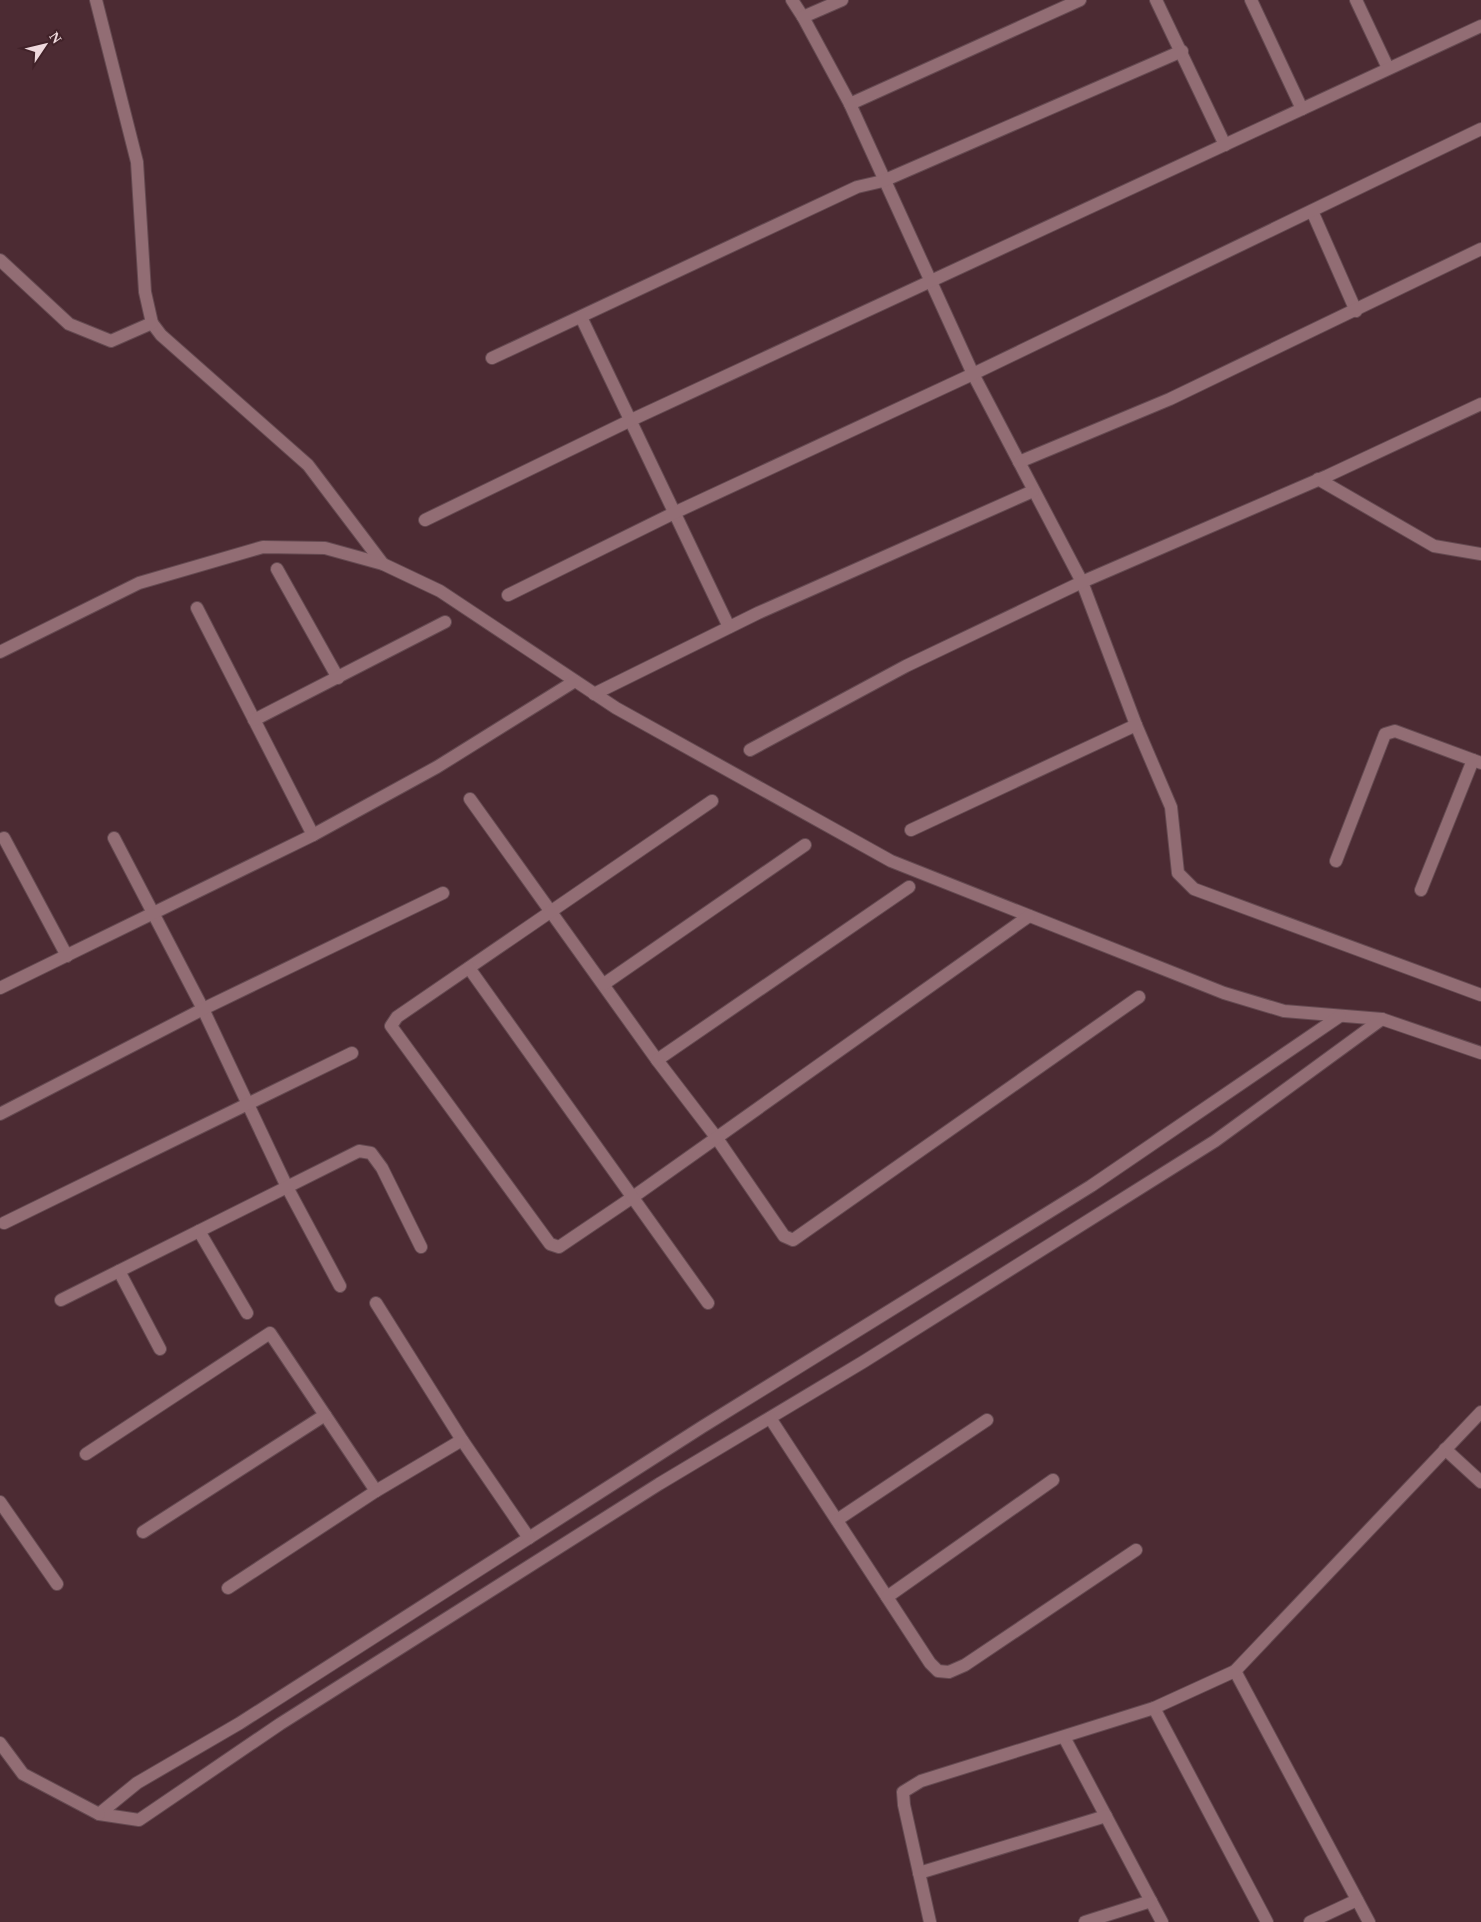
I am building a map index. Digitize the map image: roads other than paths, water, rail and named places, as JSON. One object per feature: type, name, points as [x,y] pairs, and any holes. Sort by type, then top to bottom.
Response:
[{"type":"street","points":[[96,0],[137,162],[145,292],[152,322],[161,336],[308,465],[383,564]]},
{"type":"street","points":[[792,0],[850,104],[883,181],[973,374],[1082,582],[1136,725],[1171,807],[1178,873],[1194,889],[1481,995]]},
{"type":"street","points":[[803,17],[842,0]]},
{"type":"street","points":[[850,104],[1080,0]]},
{"type":"street","points":[[1156,0],[1182,51],[1225,146]]},
{"type":"street","points":[[1251,0],[1302,109]]},
{"type":"street","points":[[1356,0],[1388,68]]},
{"type":"street","points":[[426,520],[630,421],[1481,26]]},
{"type":"street","points":[[492,358],[857,187],[883,181],[1182,51]]},
{"type":"street","points":[[508,595],[676,512],[973,374],[1481,129]]},
{"type":"street","points":[[1312,211],[1356,311]]},
{"type":"street","points":[[1019,462],[1170,399],[1356,311],[1481,249]]},
{"type":"street","points":[[0,260],[68,324],[111,341],[152,322]]},
{"type":"street","points":[[582,317],[729,627]]},
{"type":"street","points":[[750,750],[906,666],[1082,582],[1318,479],[1481,404]]},
{"type":"street","points":[[1318,479],[1434,546],[1481,554]]},
{"type":"street","points":[[594,694],[729,627],[1033,491]]},
{"type":"street","points":[[0,652],[139,583],[263,547],[325,548],[383,564],[440,591],[624,713],[891,861],[1233,995],[1284,1012],[1382,1019],[1481,1053]]},
{"type":"street","points":[[277,569],[338,678]]},
{"type":"street","points":[[197,608],[313,835]]},
{"type":"street","points":[[254,720],[445,622]]},
{"type":"street","points":[[0,988],[313,835],[437,766],[575,681]]},
{"type":"street","points":[[911,830],[1136,725]]},
{"type":"street","points":[[1336,861],[1385,734],[1395,731],[1477,761],[1421,890]]},
{"type":"street","points":[[470,799],[657,1060],[716,1137],[784,1236],[793,1240],[1139,996]]},
{"type":"street","points":[[712,801],[397,1017],[391,1026],[550,1244],[559,1247],[633,1197],[1029,916]]},
{"type":"street","points":[[4,838],[67,956]]},
{"type":"street","points":[[114,838],[152,915],[203,1009],[287,1187],[340,1286]]},
{"type":"street","points":[[604,984],[805,844]]},
{"type":"street","points":[[657,1060],[909,887]]},
{"type":"street","points":[[0,1114],[203,1009],[443,892]]},
{"type":"street","points":[[470,968],[708,1303]]},
{"type":"street","points":[[99,1814],[137,1783],[240,1724],[529,1538],[1091,1186],[1340,1016]]},
{"type":"street","points":[[0,1743],[23,1774],[99,1814],[139,1820],[280,1724],[659,1484],[863,1362],[1215,1141],[1382,1019]]},
{"type":"street","points":[[4,1223],[352,1053]]},
{"type":"street","points":[[61,1300],[359,1150],[372,1153],[382,1168],[421,1248]]},
{"type":"street","points":[[199,1231],[247,1313]]},
{"type":"street","points":[[119,1270],[160,1349]]},
{"type":"street","points":[[376,1303],[462,1440],[529,1538]]},
{"type":"street","points":[[86,1454],[270,1333],[376,1491]]},
{"type":"street","points":[[930,1922],[904,1805],[904,1792],[921,1781],[1154,1708],[1235,1671],[1481,1412]]},
{"type":"street","points":[[143,1532],[325,1415]]},
{"type":"street","points":[[770,1418],[930,1663],[938,1671],[949,1672],[965,1665],[1136,1550]]},
{"type":"street","points":[[837,1520],[987,1420]]},
{"type":"street","points":[[228,1588],[376,1491],[462,1440]]},
{"type":"street","points":[[1445,1449],[1481,1482]]},
{"type":"street","points":[[887,1597],[1054,1480]]},
{"type":"street","points":[[0,1502],[57,1584]]},
{"type":"street","points":[[1235,1671],[1369,1922]]},
{"type":"street","points":[[1154,1708],[1267,1922]]},
{"type":"street","points":[[1064,1737],[1162,1922]]},
{"type":"street","points":[[919,1873],[1106,1816]]},
{"type":"street","points":[[1085,1922],[1151,1900]]},
{"type":"street","points":[[1310,1922],[1357,1900]]}]
